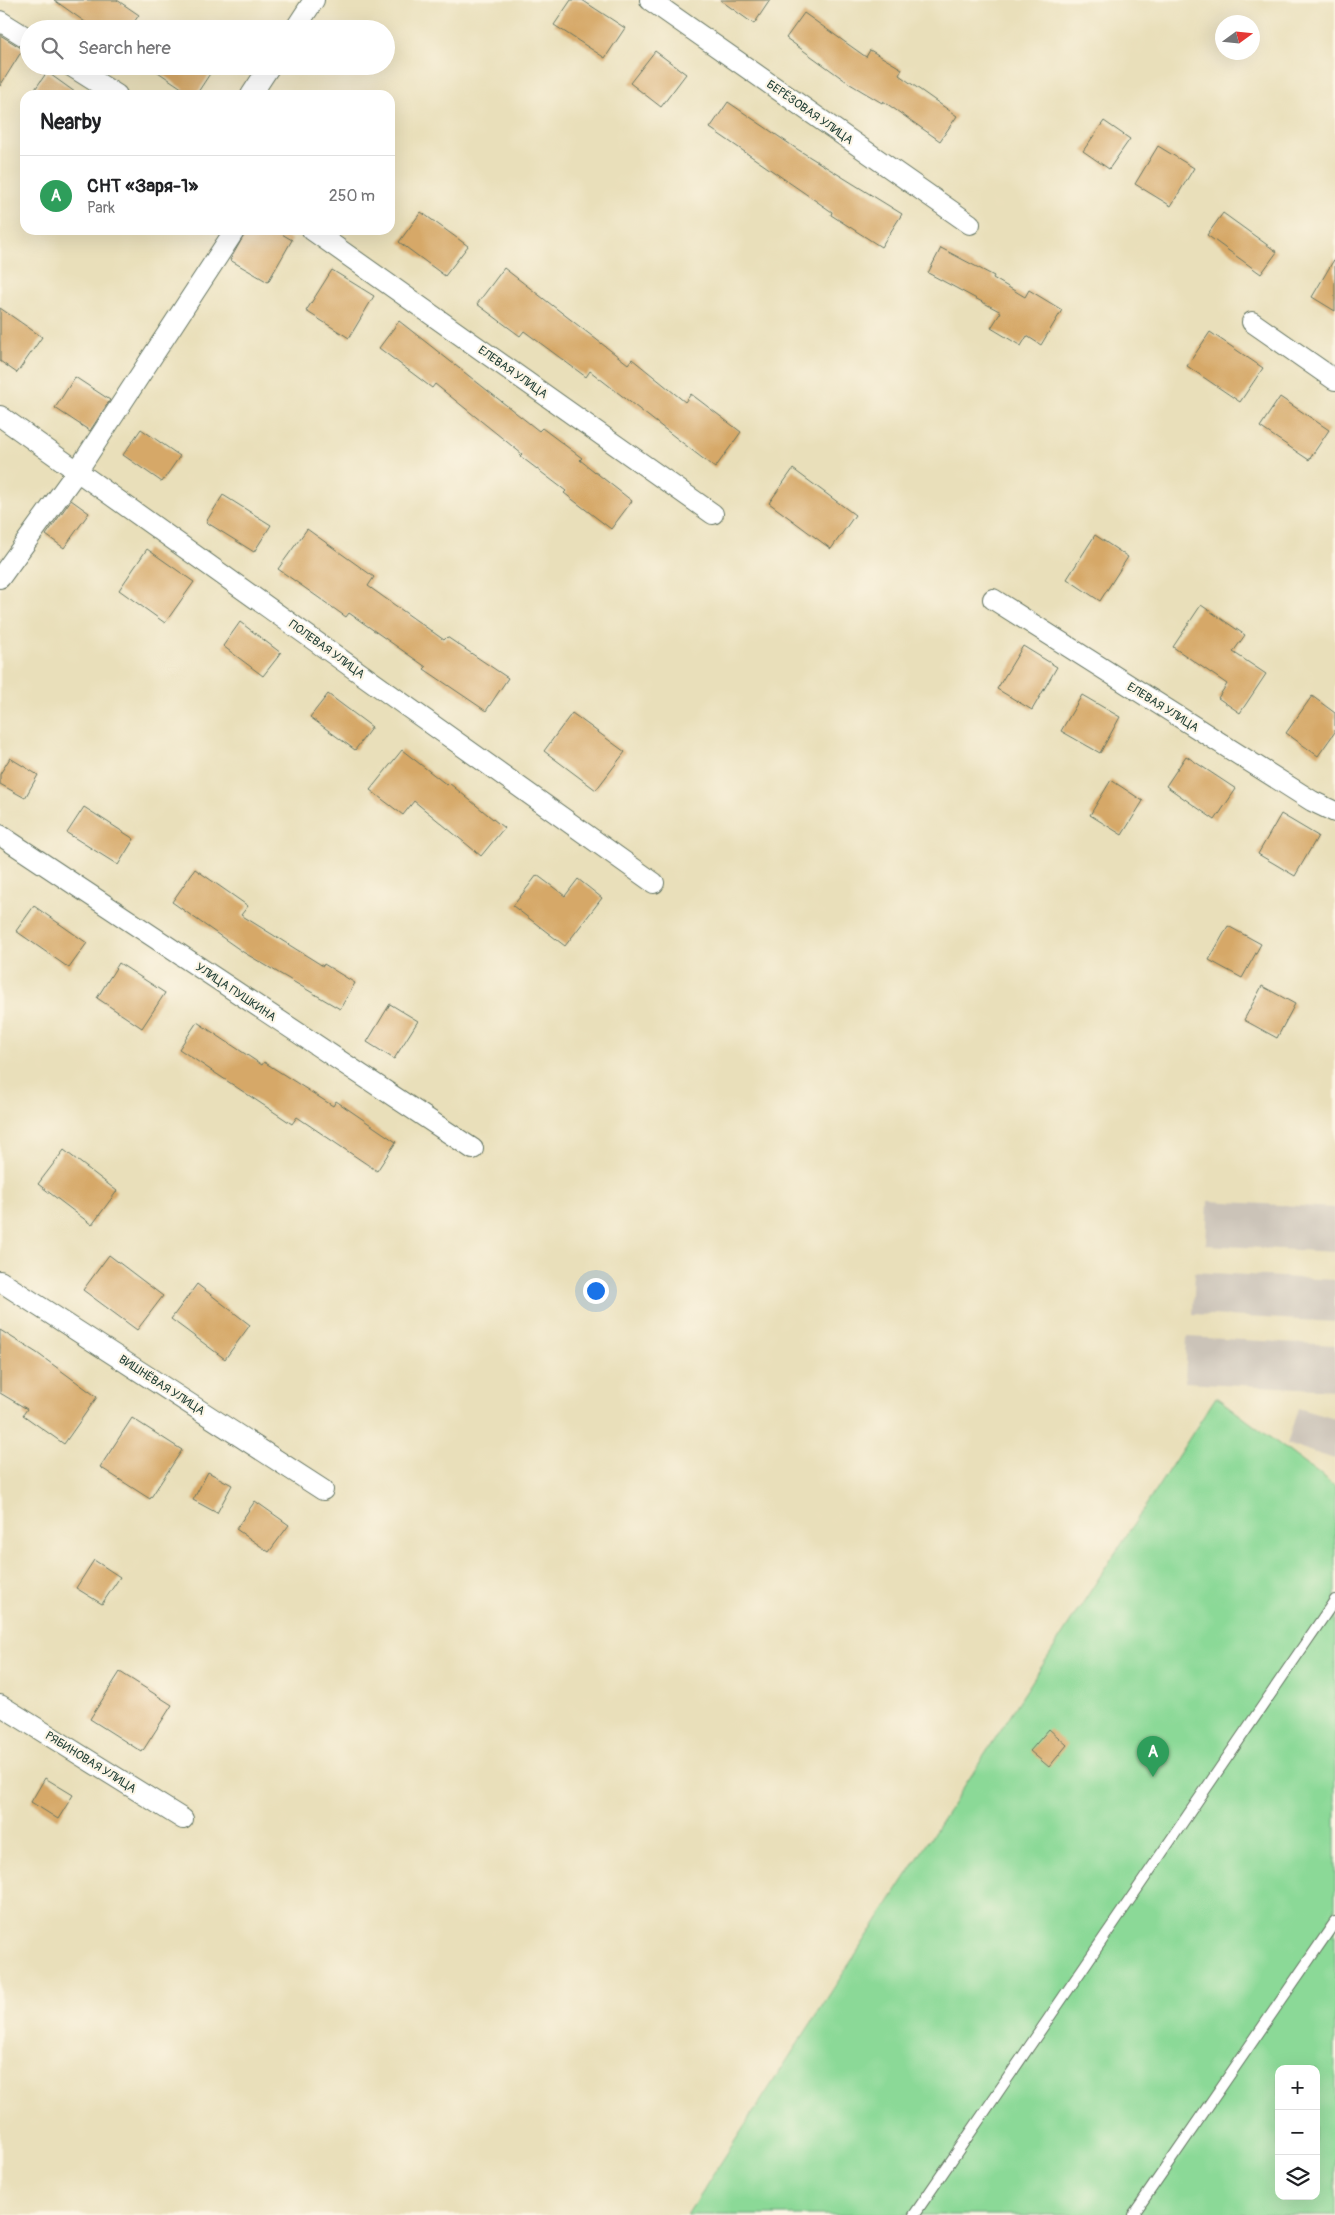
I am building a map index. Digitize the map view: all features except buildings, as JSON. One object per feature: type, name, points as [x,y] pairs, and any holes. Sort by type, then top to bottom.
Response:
[{"type":"street","points":[[301,20],[314,0]]},
{"type":"street","name":"БЕРЁЗОВАЯ УЛИЦА","points":[[650,0],[970,224]]},
{"type":"street","points":[[0,21],[20,33]]},
{"type":"street","points":[[85,75],[109,90]]},
{"type":"street","points":[[254,90],[264,75]]},
{"type":"street","points":[[0,578],[78,470],[232,235]]},
{"type":"street","name":"ЕЛЕВАЯ УЛИЦА","points":[[319,235],[713,514]]},
{"type":"street","points":[[1252,322],[1335,380]]},
{"type":"street","name":"ПОЛЕВАЯ УЛИЦА","points":[[0,416],[654,883]]},
{"type":"street","name":"ЕЛЕВАЯ УЛИЦА","points":[[993,599],[1312,801],[1335,812]]},
{"type":"street","name":"УЛИЦА ПУШКИНА","points":[[0,835],[473,1149]]},
{"type":"street","name":"ВИШНЁВАЯ УЛИЦА","points":[[0,1281],[324,1490]]},
{"type":"street","name":"РЯБИНОВАЯ УЛИЦА","points":[[0,1705],[183,1819]]},
{"type":"lane","points":[[914,2215],[1335,1600]]},
{"type":"lane","points":[[1133,2215],[1335,1922]]},
{"type":"shaded area","points":[[1208,1201],[1335,1208],[1335,1252],[1206,1245]]},
{"type":"shaded area","points":[[1195,1272],[1335,1280],[1335,1322],[1193,1314]]},
{"type":"shaded area","points":[[1187,1337],[1335,1345],[1335,1390],[1185,1382]]},
{"type":"shaded area","points":[[1298,1408],[1335,1419],[1335,1459],[1287,1444]]},
{"type":"green space","points":[[1216,1397],[1335,1486],[1335,2215],[687,2215]]},
{"type":"place","name":"СНТ «Заря-1»","points":[[1153,1777]]}]
